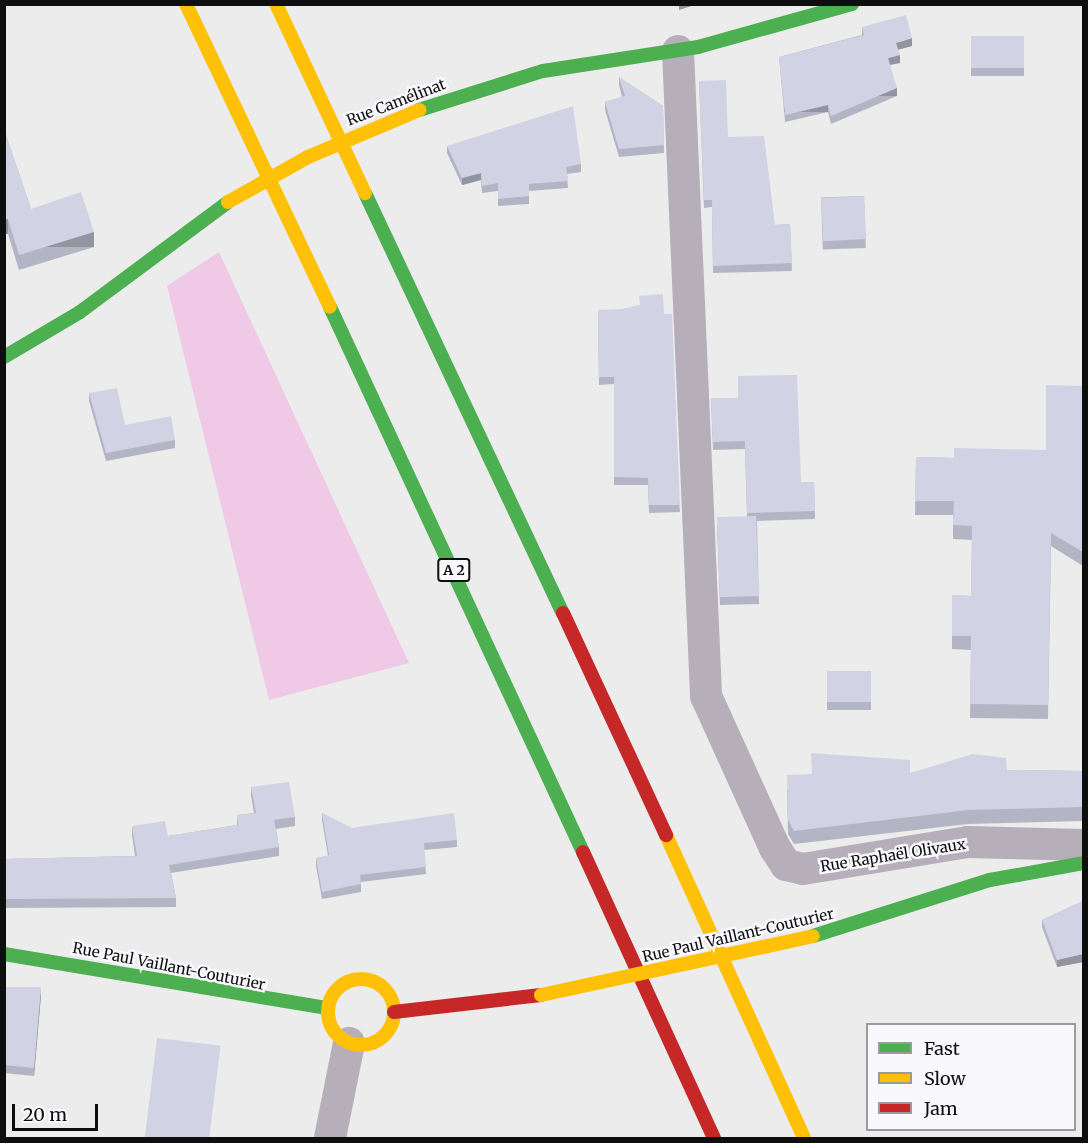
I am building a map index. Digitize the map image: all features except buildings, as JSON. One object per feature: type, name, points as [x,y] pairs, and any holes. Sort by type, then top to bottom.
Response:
[{"type":"main road","name":"A 2","points":[[186,4],[404,462],[714,1138]]},
{"type":"main road","points":[[276,4],[609,709],[804,1138]]},
{"type":"main road","name":"Rue Camélinat","points":[[4,357],[73,317],[228,202],[316,153],[419,110],[543,71],[678,51],[852,4]]},
{"type":"main road","name":"Rue Paul Vaillant-Couturier","points":[[394,1012],[541,995],[813,936],[990,880],[1083,863]]},
{"type":"main road","name":"Rue Paul Vaillant-Couturier","points":[[4,954],[328,1008]]},
{"type":"main road","points":[[360,979],[384,988],[394,1012],[379,1039],[349,1043],[334,1032],[328,1008],[336,990],[360,979]]},
{"type":"street","name":"Rue Raphaël Olivaux","points":[[678,51],[706,696],[779,857],[803,869],[958,843],[1045,840],[1083,845]]},
{"type":"street","points":[[330,1138],[349,1043]]},
{"type":"shaded area","points":[[219,252],[409,663],[269,700],[167,286]]},
{"type":"traffic: fast","points":[[419,110],[543,71],[698,47],[852,4]]},
{"type":"traffic: fast","points":[[365,193],[563,613]]},
{"type":"traffic: fast","points":[[4,357],[80,312],[228,202]]},
{"type":"traffic: fast","points":[[330,307],[583,852]]},
{"type":"traffic: fast","points":[[813,936],[990,880],[1084,863]]},
{"type":"traffic: fast","points":[[4,954],[328,1008]]},
{"type":"traffic: slow","points":[[186,4],[330,307]]},
{"type":"traffic: slow","points":[[276,4],[365,193]]},
{"type":"traffic: slow","points":[[228,202],[308,157],[419,110]]},
{"type":"traffic: slow","points":[[666,835],[804,1138]]},
{"type":"traffic: slow","points":[[541,995],[813,936]]},
{"type":"traffic: slow","points":[[361,979],[374,982],[384,989],[391,999],[394,1012],[391,1025],[384,1035],[374,1042],[361,1045],[348,1042],[338,1035],[331,1025],[328,1012],[331,999],[338,989],[348,982],[361,979]]},
{"type":"traffic: jam","points":[[563,613],[666,835]]},
{"type":"traffic: jam","points":[[583,852],[714,1138]]},
{"type":"traffic: jam","points":[[394,1012],[541,995]]}]
